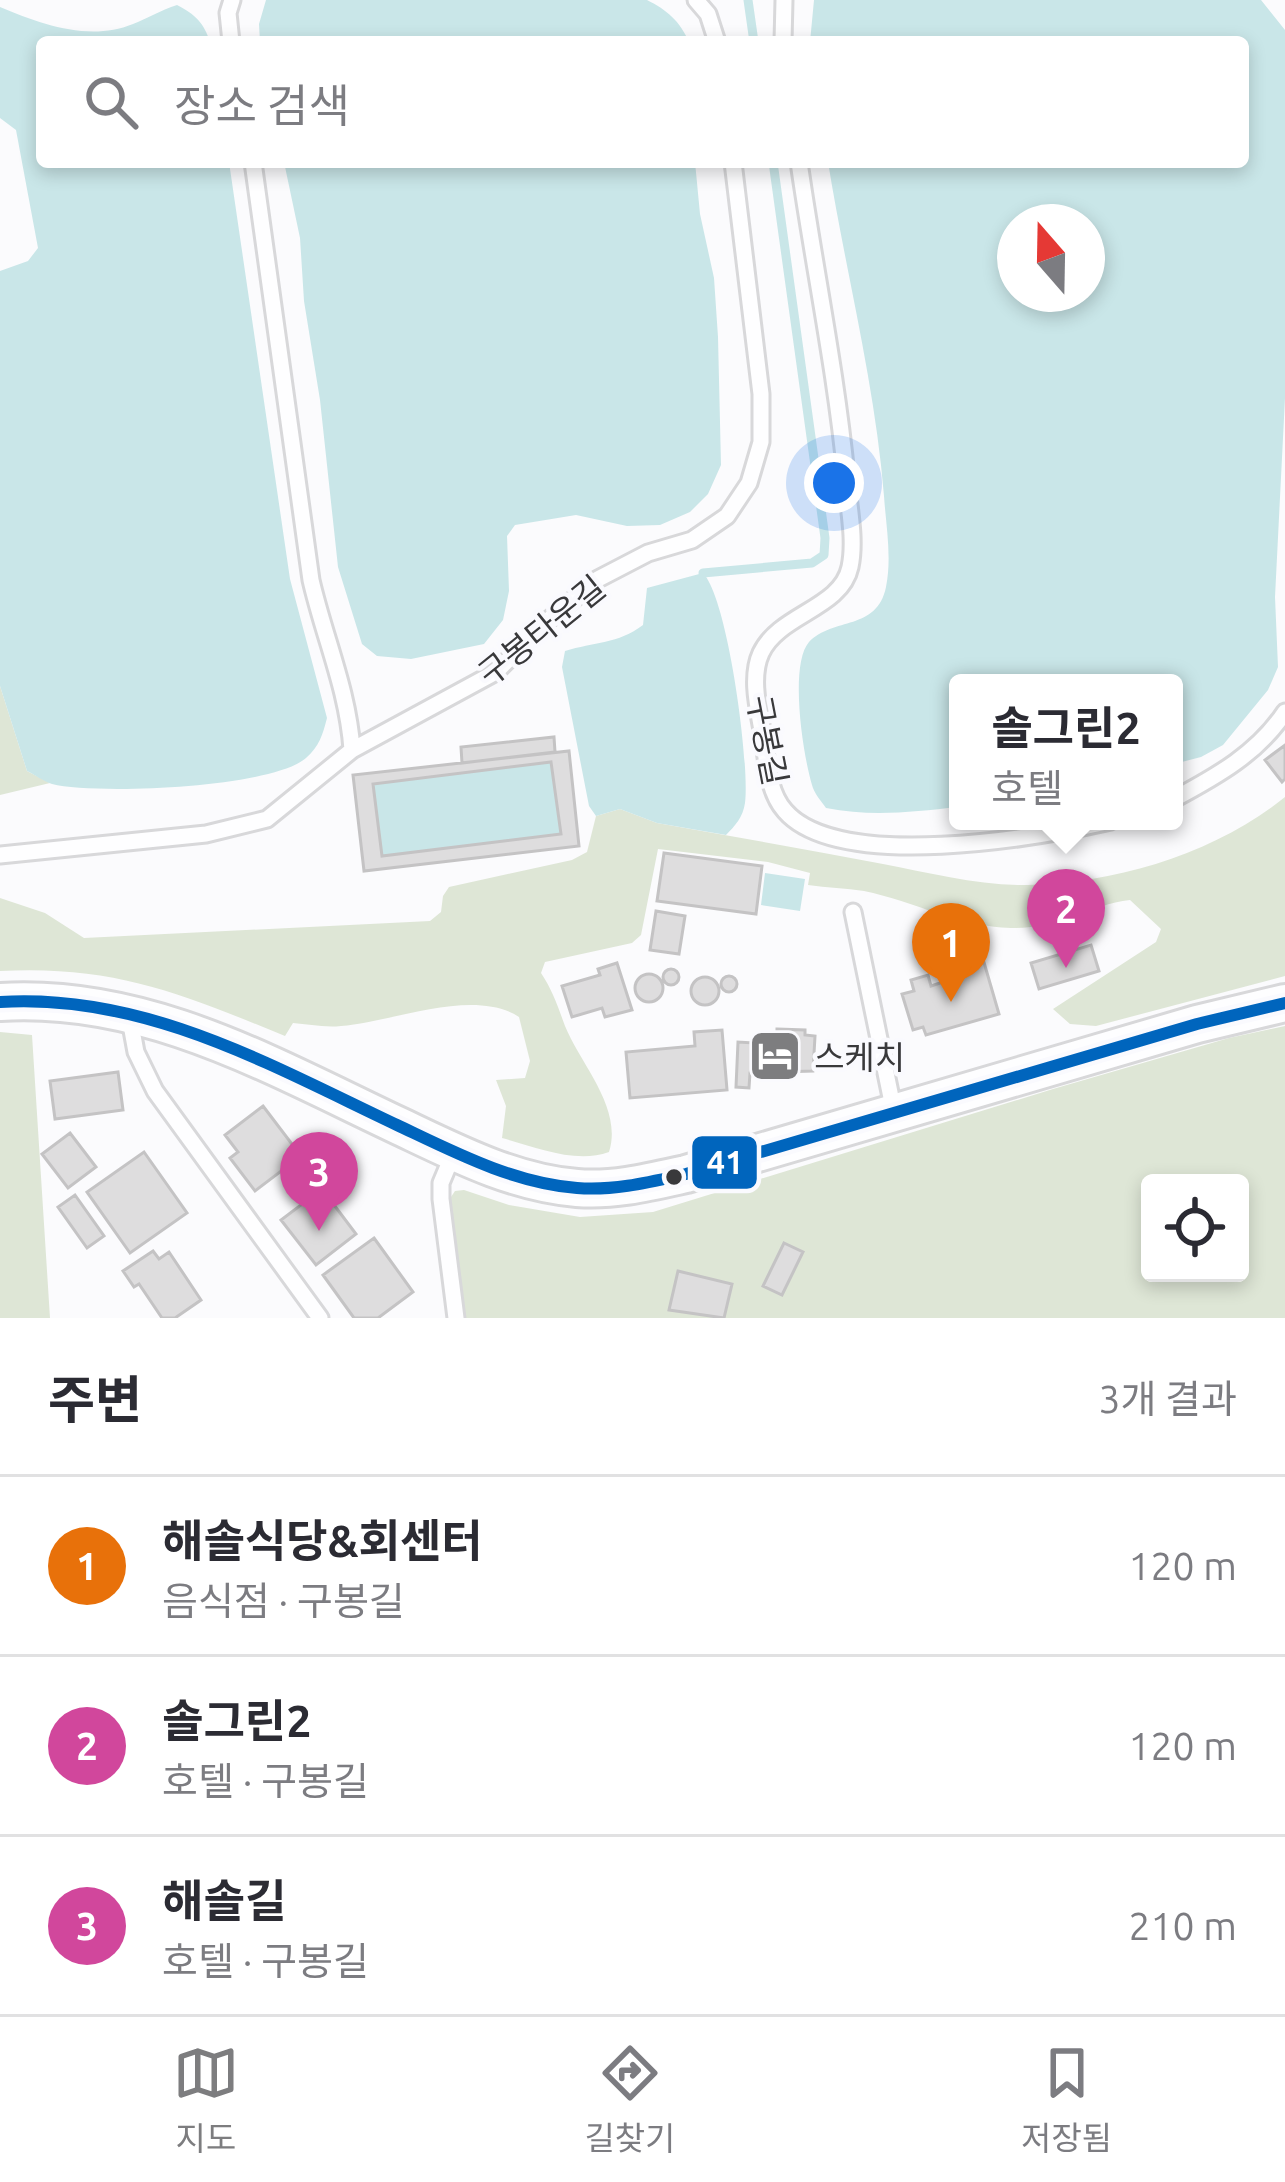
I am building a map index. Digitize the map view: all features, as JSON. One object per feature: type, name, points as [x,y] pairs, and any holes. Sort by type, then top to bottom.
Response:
[{"type":"street","points":[[0,1002],[129,1011],[214,1041],[454,1152],[537,1181],[576,1188],[609,1188],[686,1174],[1197,1024],[1285,1003]]},
{"type":"lane","points":[[230,36],[232,0]]},
{"type":"lane","points":[[696,0],[708,14],[715,36]]},
{"type":"lane","points":[[783,36],[784,0]]},
{"type":"lane","points":[[255,168],[311,580],[342,682],[352,750]]},
{"type":"lane","name":"구봉타운길","points":[[0,855],[206,834],[267,819],[352,750],[496,672],[598,579],[648,553],[692,540],[727,516],[749,483],[761,442],[761,394],[734,168]]},
{"type":"lane","name":"구봉길","points":[[801,168],[841,418],[852,541],[850,571],[835,593],[772,634],[759,656],[756,684],[770,780],[785,811],[811,830],[858,841],[953,848],[1072,830]]},
{"type":"lane","points":[[1183,794],[1219,776],[1268,737],[1285,712]]},
{"type":"lane","points":[[854,912],[895,1112]]},
{"type":"lane","points":[[129,1011],[136,1052],[155,1090],[320,1318]]},
{"type":"lane","points":[[454,1152],[441,1183],[441,1199],[456,1318]]},
{"type":"green space","points":[[0,686],[27,771],[50,783],[0,795]]},
{"type":"green space","points":[[1285,797],[1285,976],[1096,1026],[1070,1024],[1053,1009],[1156,942],[1161,929],[1130,900],[1042,925],[992,927],[864,891],[808,885],[810,873],[768,862],[658,849],[641,935],[632,943],[545,962],[541,973],[610,1119],[609,1152],[596,1155],[556,1153],[502,1138],[506,1106],[496,1080],[525,1078],[530,1061],[519,1017],[500,1009],[456,1006],[335,1026],[293,1023],[285,1036],[147,985],[79,973],[0,971],[0,898],[45,913],[84,938],[430,921],[441,912],[449,887],[572,860],[587,852],[596,816],[620,809],[657,823],[955,878],[1028,885],[1096,878],[1164,861],[1228,834]]},
{"type":"green space","points":[[1285,1026],[1285,1318],[464,1318],[447,1203],[455,1191],[580,1217],[653,1212],[1053,1089]]},
{"type":"green space","points":[[0,1032],[32,1035],[50,1318],[0,1318]]},
{"type":"water","points":[[266,0],[647,0],[672,17],[686,36],[260,36]]},
{"type":"water","points":[[814,0],[1261,0],[1285,30],[1285,398],[1275,597],[1278,667],[1268,690],[1223,745],[1183,762],[1183,674],[949,674],[949,808],[908,812],[826,808],[812,785],[805,753],[800,670],[809,642],[864,617],[881,601],[888,564],[874,412],[829,168],[1249,168],[1249,36],[811,36]]},
{"type":"water","points":[[177,5],[198,20],[208,36],[36,36],[36,168],[230,168],[290,579],[327,718],[314,749],[287,768],[222,782],[105,789],[52,784],[27,771],[0,686],[0,271],[28,261],[38,248],[16,130],[0,118],[0,7],[48,25],[82,31],[133,24]]},
{"type":"water","points":[[285,168],[696,168],[714,278],[718,337],[721,465],[708,494],[690,512],[660,525],[627,526],[576,515],[515,525],[507,536],[509,591],[503,620],[484,644],[411,659],[377,656],[362,644],[338,567],[300,238]]},
{"type":"water","points":[[703,573],[721,614],[735,683],[746,783],[742,813],[726,835],[657,823],[620,809],[596,816],[589,806],[562,667],[565,651],[634,631],[643,625],[647,588]]},
{"type":"water","points":[[551,762],[561,834],[382,856],[373,784]]},
{"type":"water","points":[[765,873],[805,879],[800,911],[761,905]]},
{"type":"building","points":[[554,737],[555,752],[462,763],[461,747]]},
{"type":"building","points":[[1285,745],[1285,779],[1282,782],[1265,760]]},
{"type":"building","points":[[569,751],[579,846],[364,871],[353,775]],"holes":[[[551,762],[561,834],[382,856],[373,784]]]},
{"type":"building","points":[[664,853],[762,866],[756,914],[657,901]]},
{"type":"building","points":[[656,911],[685,916],[679,954],[650,950]]},
{"type":"building","points":[[1091,945],[1099,971],[1039,989],[1031,963]]},
{"type":"building","points":[[983,959],[999,1014],[926,1035],[923,1027],[913,1030],[902,994],[914,991],[911,980],[928,975],[931,986],[967,974],[964,965]]},
{"type":"building","points":[[617,963],[632,1010],[605,1017],[602,1008],[572,1017],[562,986],[600,975],[598,969]]},
{"type":"building","points":[[671,969],[679,977],[671,985],[663,977]]},
{"type":"building","points":[[649,974],[659,978],[663,988],[659,998],[649,1002],[639,998],[635,988],[639,978]]},
{"type":"building","points":[[729,976],[737,984],[729,992],[721,984]]},
{"type":"building","points":[[705,977],[715,981],[719,991],[715,1001],[705,1005],[695,1001],[691,991],[695,981]]},
{"type":"building","points":[[777,1029],[805,1030],[805,1035],[815,1036],[813,1071],[750,1073],[749,1088],[736,1087],[738,1042],[777,1039]]},
{"type":"building","points":[[722,1030],[727,1090],[630,1098],[626,1052],[695,1046],[694,1032]]},
{"type":"building","points":[[118,1072],[123,1110],[55,1119],[50,1081]]},
{"type":"building","points":[[263,1106],[301,1156],[255,1191],[230,1158],[238,1152],[225,1135]]},
{"type":"building","points":[[70,1133],[96,1167],[68,1188],[42,1154]]},
{"type":"building","points":[[144,1152],[187,1213],[130,1253],[87,1192]]},
{"type":"building","points":[[322,1189],[356,1234],[316,1265],[281,1220]]},
{"type":"building","points":[[75,1195],[104,1236],[87,1248],[58,1207]]},
{"type":"building","points":[[374,1238],[413,1292],[378,1318],[354,1318],[323,1275]]},
{"type":"building","points":[[784,1243],[803,1252],[782,1295],[763,1286]]},
{"type":"building","points":[[153,1251],[159,1259],[169,1252],[201,1300],[175,1318],[162,1318],[139,1284],[134,1287],[123,1271]]},
{"type":"building","points":[[678,1271],[732,1284],[724,1318],[669,1310]]},
{"type":"waterway","points":[[748,0],[753,36]]},
{"type":"waterway","points":[[703,573],[812,563],[824,555],[774,168]]},
{"type":"transit line","name":"41","points":[[0,1002],[53,1002],[156,1021],[254,1057],[484,1165],[530,1180],[591,1189],[686,1174],[1197,1024],[1285,1003]]},
{"type":"place","name":"솔그린2","points":[[1066,968]]},
{"type":"place","name":"해솔식당&회센터","points":[[951,1002]]},
{"type":"place","name":"스케치","points":[[775,1056]]},
{"type":"place","name":"해솔길","points":[[319,1231]]}]
